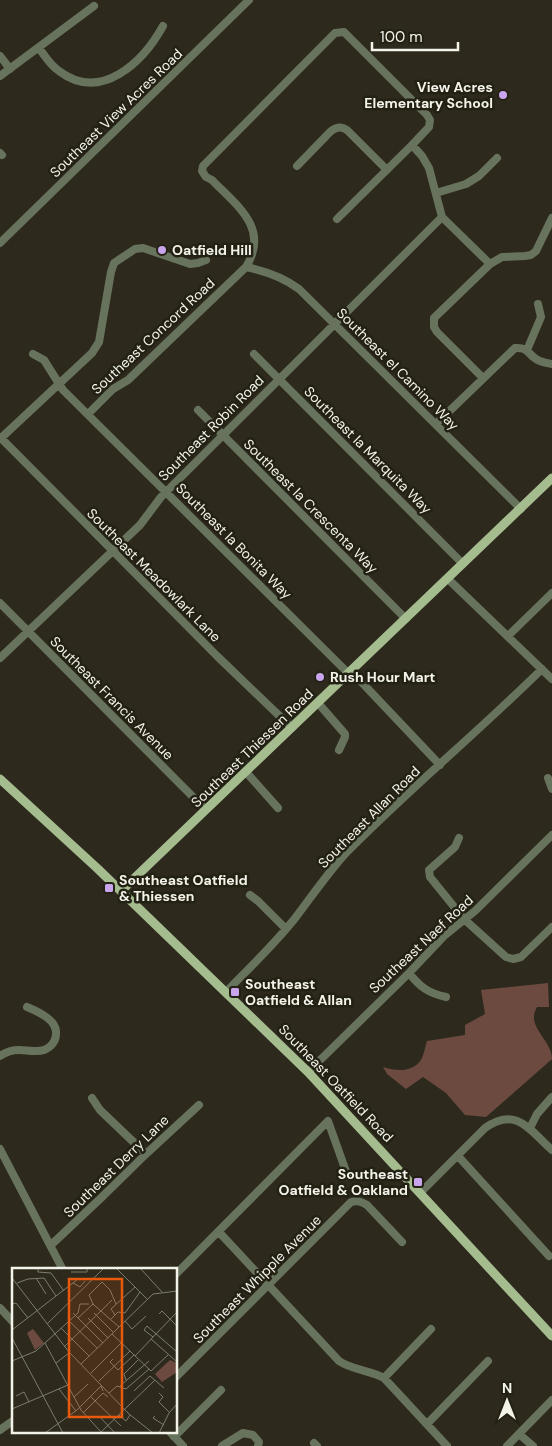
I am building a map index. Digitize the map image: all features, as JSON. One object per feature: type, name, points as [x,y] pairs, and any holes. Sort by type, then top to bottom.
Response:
[{"type":"main road","name":"Southeast Thiessen Road","points":[[121,891],[552,478]]},
{"type":"main road","name":"Southeast Oatfield Road","points":[[0,778],[121,891],[308,1072],[552,1336]]},
{"type":"street","name":"Southeast View Acres Road","points":[[0,243],[249,0]]},
{"type":"street","points":[[0,76],[94,6]]},
{"type":"street","points":[[39,48],[52,66],[63,74],[75,80],[95,83],[107,80],[123,72],[155,41],[163,26]]},
{"type":"street","name":"Southeast Concord Road","points":[[88,414],[112,390],[128,380],[246,267],[254,246],[254,234],[250,223],[243,212],[212,180],[206,177],[202,172],[203,166],[335,33],[344,32],[427,115],[430,120],[429,127],[412,145]]},
{"type":"street","points":[[0,56],[10,69]]},
{"type":"street","points":[[296,166],[332,131],[340,127],[347,130],[387,170]]},
{"type":"street","points":[[337,219],[412,145],[426,162],[442,217],[490,264]]},
{"type":"street","points":[[436,193],[466,184],[479,176],[497,158]]},
{"type":"street","name":"Southeast Robin Road","points":[[0,658],[140,525],[152,507],[166,492],[442,217]]},
{"type":"street","points":[[483,378],[436,332],[433,322],[438,314],[490,264],[502,257],[525,256],[536,251],[552,218]]},
{"type":"street","points":[[1,439],[96,349],[99,342],[114,263],[139,248],[190,264],[206,260]]},
{"type":"street","name":"Southeast el Camino Way","points":[[246,267],[269,272],[291,282],[299,288],[520,509]]},
{"type":"street","points":[[527,350],[541,318],[538,304]]},
{"type":"street","points":[[436,424],[515,348],[527,350],[536,359],[552,364]]},
{"type":"street","name":"Southeast la Bonita Way","points":[[33,354],[44,360],[59,384],[88,414],[350,673],[440,765]]},
{"type":"street","name":"Southeast la Marquita Way","points":[[254,354],[463,564]]},
{"type":"street","name":"Southeast la Crescenta Way","points":[[198,410],[406,618]]},
{"type":"street","name":"Southeast Meadowlark Lane","points":[[1,439],[292,728]]},
{"type":"street","points":[[448,579],[552,679]]},
{"type":"street","points":[[508,636],[552,593]]},
{"type":"street","name":"Southeast Francis Avenue","points":[[0,603],[206,810]]},
{"type":"street","name":"Southeast Allan Road","points":[[226,992],[286,929],[340,860],[542,669]]},
{"type":"street","points":[[318,703],[345,734],[339,750]]},
{"type":"street","points":[[246,772],[278,808]]},
{"type":"street","points":[[548,778],[552,789]]},
{"type":"street","name":"Southeast Naef Road","points":[[308,1072],[444,936],[475,911],[552,835]]},
{"type":"street","points":[[459,838],[455,847],[428,870],[430,877],[464,920],[506,958],[513,960],[521,957],[552,927]]},
{"type":"street","points":[[250,895],[286,929]]},
{"type":"street","points":[[409,973],[416,982],[428,991],[434,995],[446,998]]},
{"type":"street","points":[[0,1056],[10,1051],[40,1051],[49,1048],[55,1041],[55,1025],[41,1012],[27,1007]]},
{"type":"street","points":[[530,1128],[537,1114],[552,1097]]},
{"type":"street","points":[[92,1098],[100,1110],[146,1154]]},
{"type":"street","name":"Southeast Derry Lane","points":[[51,1245],[198,1105]]},
{"type":"street","points":[[420,1193],[485,1128],[495,1122],[514,1120],[530,1128],[552,1150]]},
{"type":"street","points":[[178,1272],[328,1121],[348,1177]]},
{"type":"street","points":[[0,1149],[62,1268]]},
{"type":"street","points":[[458,1156],[550,1256]]},
{"type":"street","name":"Southeast Whipple Avenue","points":[[178,1375],[351,1202],[362,1202],[367,1205],[402,1242]]},
{"type":"street","points":[[219,1232],[339,1361],[348,1366],[378,1374],[384,1378],[447,1446]]},
{"type":"street","points":[[0,1308],[12,1321]]},
{"type":"street","points":[[384,1378],[431,1329]]},
{"type":"street","points":[[427,1424],[488,1361]]},
{"type":"street","points":[[178,1429],[222,1390]]},
{"type":"street","points":[[507,1446],[552,1400]]},
{"type":"street","points":[[1,1428],[12,1421]]},
{"type":"street","points":[[172,1434],[183,1446]]},
{"type":"street","points":[[222,1446],[243,1434],[253,1435],[259,1442],[258,1446]]},
{"type":"street","points":[[519,1434],[533,1446]]},
{"type":"street","points":[[232,1439],[238,1446]]},
{"type":"shaded area","points":[[548,983],[549,1007],[537,1007],[534,1021],[548,1045],[552,1059],[486,1117],[465,1115],[446,1093],[423,1077],[406,1089],[387,1074],[383,1067],[398,1070],[408,1069],[421,1060],[427,1041],[465,1035],[465,1025],[485,1014],[481,990]]},
{"type":"place","name":"View Acres Elementary School","points":[[503,95]]},
{"type":"place","name":"Oatfield Hill","points":[[162,250]]},
{"type":"place","name":"Rush Hour Mart","points":[[320,677]]},
{"type":"place","name":"Southeast Oatfield & Thiessen","points":[[109,888]]},
{"type":"place","name":"Southeast Oatfield & Allan","points":[[235,992]]},
{"type":"place","name":"Southeast Oatfield & Oakland","points":[[418,1182]]}]
